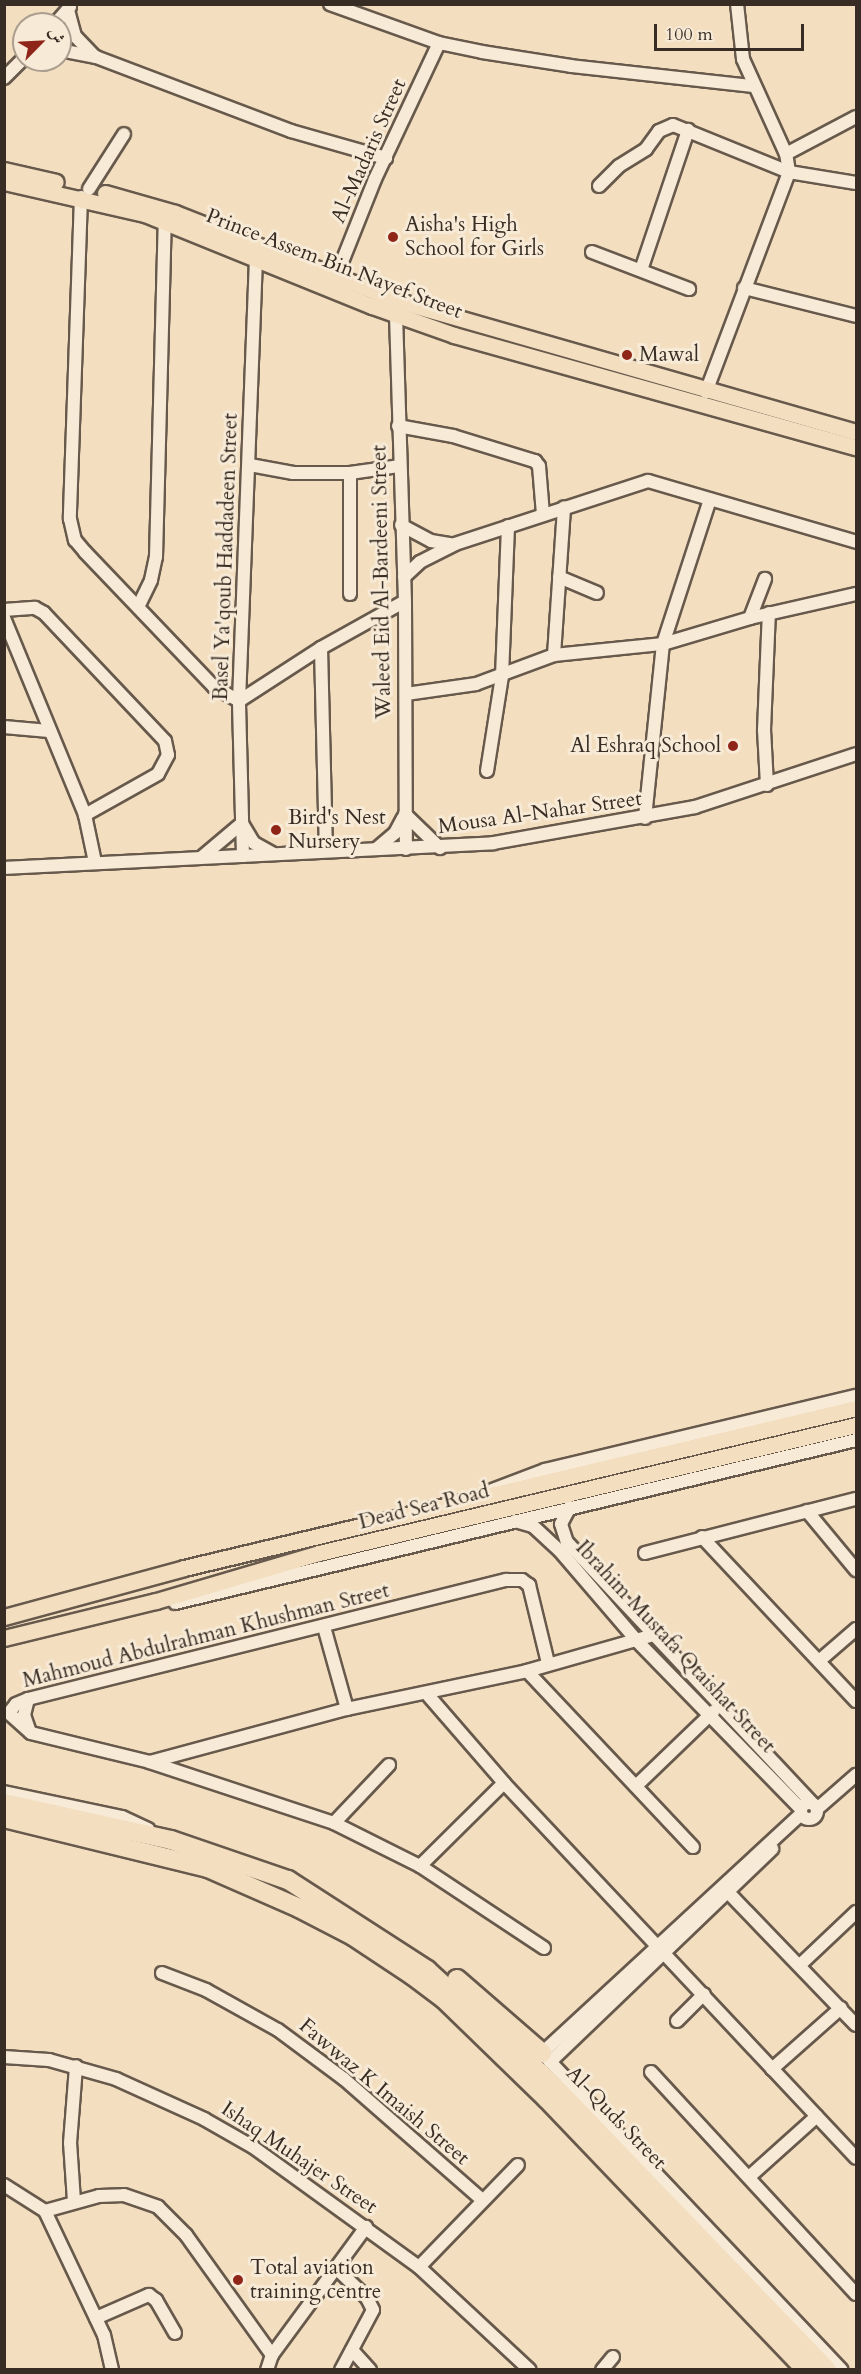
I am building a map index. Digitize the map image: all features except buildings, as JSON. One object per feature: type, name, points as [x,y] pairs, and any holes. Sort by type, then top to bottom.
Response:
[{"type":"highway","points":[[4,1803],[171,1840],[288,1880],[303,1880],[413,1945],[479,1996],[546,2058]]},
{"type":"highway","points":[[4,1818],[208,1868],[299,1908],[353,1928]]},
{"type":"highway","points":[[288,1880],[353,1928]]},
{"type":"highway","name":"Al-Quds Street","points":[[353,1928],[444,2000],[494,2046],[806,2370]]},
{"type":"highway","name":"Al-Quds Street","points":[[353,1928],[451,1989],[504,2037],[827,2370]]},
{"type":"main road","name":"Prince Assem Bin Nayef Street","points":[[4,170],[85,193],[175,213],[399,301],[706,392],[856,432]]},
{"type":"main road","name":"Prince Assem Bin Nayef Street","points":[[4,182],[85,193],[165,222],[396,315],[856,447]]},
{"type":"main road","points":[[4,1617],[184,1568],[856,1408]]},
{"type":"main road","name":"Dead Sea Road","points":[[4,1638],[156,1601],[319,1553],[856,1425]]},
{"type":"street","points":[[330,4],[439,43],[536,61],[752,86]]},
{"type":"street","points":[[706,392],[789,172],[786,154],[752,86],[738,33],[737,4]]},
{"type":"street","points":[[70,7],[75,36],[96,57]]},
{"type":"street","name":"Al-Madaris Street","points":[[336,277],[386,158],[439,43]]},
{"type":"street","points":[[72,52],[96,57],[291,131],[386,158]]},
{"type":"street","points":[[786,154],[856,117]]},
{"type":"street","points":[[599,186],[619,166],[646,149],[663,128],[673,125],[789,172],[856,183]]},
{"type":"street","points":[[641,270],[688,130]]},
{"type":"street","points":[[123,134],[85,193],[72,529],[85,552],[214,687],[239,701],[321,648],[405,601]]},
{"type":"street","points":[[138,607],[151,580],[156,557],[165,222]]},
{"type":"street","points":[[592,252],[689,289]]},
{"type":"street","name":"Basel Ya'qoub Haddadeen Street","points":[[243,856],[239,701],[250,465],[256,259]]},
{"type":"street","points":[[744,288],[856,316]]},
{"type":"street","name":"Waleed Eid Al-Bardeeni Street","points":[[396,315],[405,601],[406,849]]},
{"type":"street","points":[[398,426],[453,436],[535,461],[539,466],[543,514]]},
{"type":"street","points":[[250,465],[293,472],[350,473],[399,466]]},
{"type":"street","points":[[350,473],[350,594]]},
{"type":"street","points":[[404,577],[420,562],[456,544],[648,480],[856,542]]},
{"type":"street","points":[[645,818],[663,644],[710,499]]},
{"type":"street","points":[[554,655],[564,507]]},
{"type":"street","points":[[401,525],[431,541],[456,544]]},
{"type":"street","points":[[487,771],[502,676],[508,526]]},
{"type":"street","points":[[560,577],[597,593]]},
{"type":"street","points":[[750,618],[765,579]]},
{"type":"street","points":[[406,694],[449,690],[502,676],[554,655],[663,644],[750,618],[856,594]]},
{"type":"street","points":[[4,610],[35,608],[44,612],[165,741],[168,755],[158,774],[85,815]]},
{"type":"street","points":[[767,785],[764,730],[769,614]]},
{"type":"street","points":[[4,618],[85,815],[94,861]]},
{"type":"street","points":[[321,648],[326,851]]},
{"type":"street","points":[[4,727],[49,731]]},
{"type":"street","name":"Mousa Al-Nahar Street","points":[[4,868],[94,861],[440,848],[645,818],[767,785],[856,754]]},
{"type":"street","points":[[375,850],[395,833],[405,812],[440,848]]},
{"type":"street","points":[[202,857],[241,822],[248,836],[273,854]]},
{"type":"street","points":[[476,1500],[515,1479],[545,1470],[856,1396]]},
{"type":"street","points":[[4,1644],[856,1440]]},
{"type":"street","points":[[645,1552],[856,1499]]},
{"type":"street","name":"Ibrahim Mustafa Qtaishat Street","points":[[570,1507],[561,1524],[567,1542],[815,1806]]},
{"type":"street","points":[[807,1511],[856,1570]]},
{"type":"street","name":"Ibrahim Mustafa Qtaishat Street","points":[[514,1521],[541,1532],[638,1642],[802,1813]]},
{"type":"street","points":[[702,1538],[856,1701]]},
{"type":"street","name":"Mahmoud Abdulrahman Khushman Street","points":[[150,1762],[31,1733],[24,1715],[28,1699],[506,1581],[522,1580],[529,1585],[548,1663]]},
{"type":"street","points":[[324,1627],[347,1709]]},
{"type":"street","points":[[819,1661],[856,1629]]},
{"type":"street","points":[[150,1762],[347,1709],[427,1694],[527,1671],[548,1663],[638,1642],[653,1635]]},
{"type":"street","points":[[527,1671],[693,1847]]},
{"type":"street","points":[[427,1694],[504,1783],[662,1948],[856,2158]]},
{"type":"street","points":[[636,1786],[719,1706]]},
{"type":"street","points":[[191,1777],[194,1750]]},
{"type":"street","points":[[150,1762],[334,1823],[420,1866],[544,1948]]},
{"type":"street","points":[[334,1823],[389,1765]]},
{"type":"street","points":[[842,2370],[546,2058],[802,1813],[807,1803],[815,1806],[856,1775]]},
{"type":"street","points":[[420,1866],[504,1783]]},
{"type":"street","points":[[4,1792],[122,1817],[171,1840]]},
{"type":"street","points":[[724,1888],[855,2021]]},
{"type":"street","points":[[801,1964],[856,1912]]},
{"type":"street","name":"Fawwaz K Imaish Street","points":[[162,1973],[206,1990],[278,2030],[344,2079],[482,2199]]},
{"type":"street","points":[[677,2021],[704,1994]]},
{"type":"street","points":[[772,2069],[841,2008]]},
{"type":"street","name":"Ishaq Muhajer Street","points":[[4,2057],[76,2066],[204,2118],[253,2146],[419,2267],[530,2370]]},
{"type":"street","points":[[74,2201],[70,2143],[76,2066]]},
{"type":"street","points":[[651,2072],[856,2294]]},
{"type":"street","points":[[749,2176],[818,2116]]},
{"type":"street","points":[[419,2267],[482,2199],[518,2165]]},
{"type":"street","points":[[4,2185],[45,2211],[96,2318],[112,2370]]},
{"type":"street","points":[[45,2211],[74,2201],[124,2195],[158,2207],[186,2235],[272,2355]]},
{"type":"street","points":[[267,2370],[272,2355],[366,2227]]},
{"type":"street","points":[[337,2269],[367,2298],[373,2310],[340,2370]]},
{"type":"street","points":[[96,2318],[149,2295],[156,2300],[175,2333]]},
{"type":"street","points":[[352,2350],[370,2370]]},
{"type":"street","points":[[602,2370],[613,2357]]},
{"type":"place","name":"Aisha's High School for Girls","points":[[393,237]]},
{"type":"place","name":"Mawal","points":[[627,355]]},
{"type":"place","name":"Al Eshraq School","points":[[733,746]]},
{"type":"place","name":"Bird's Nest Nursery","points":[[276,830]]},
{"type":"place","name":"Total aviation training centre","points":[[238,2280]]}]
